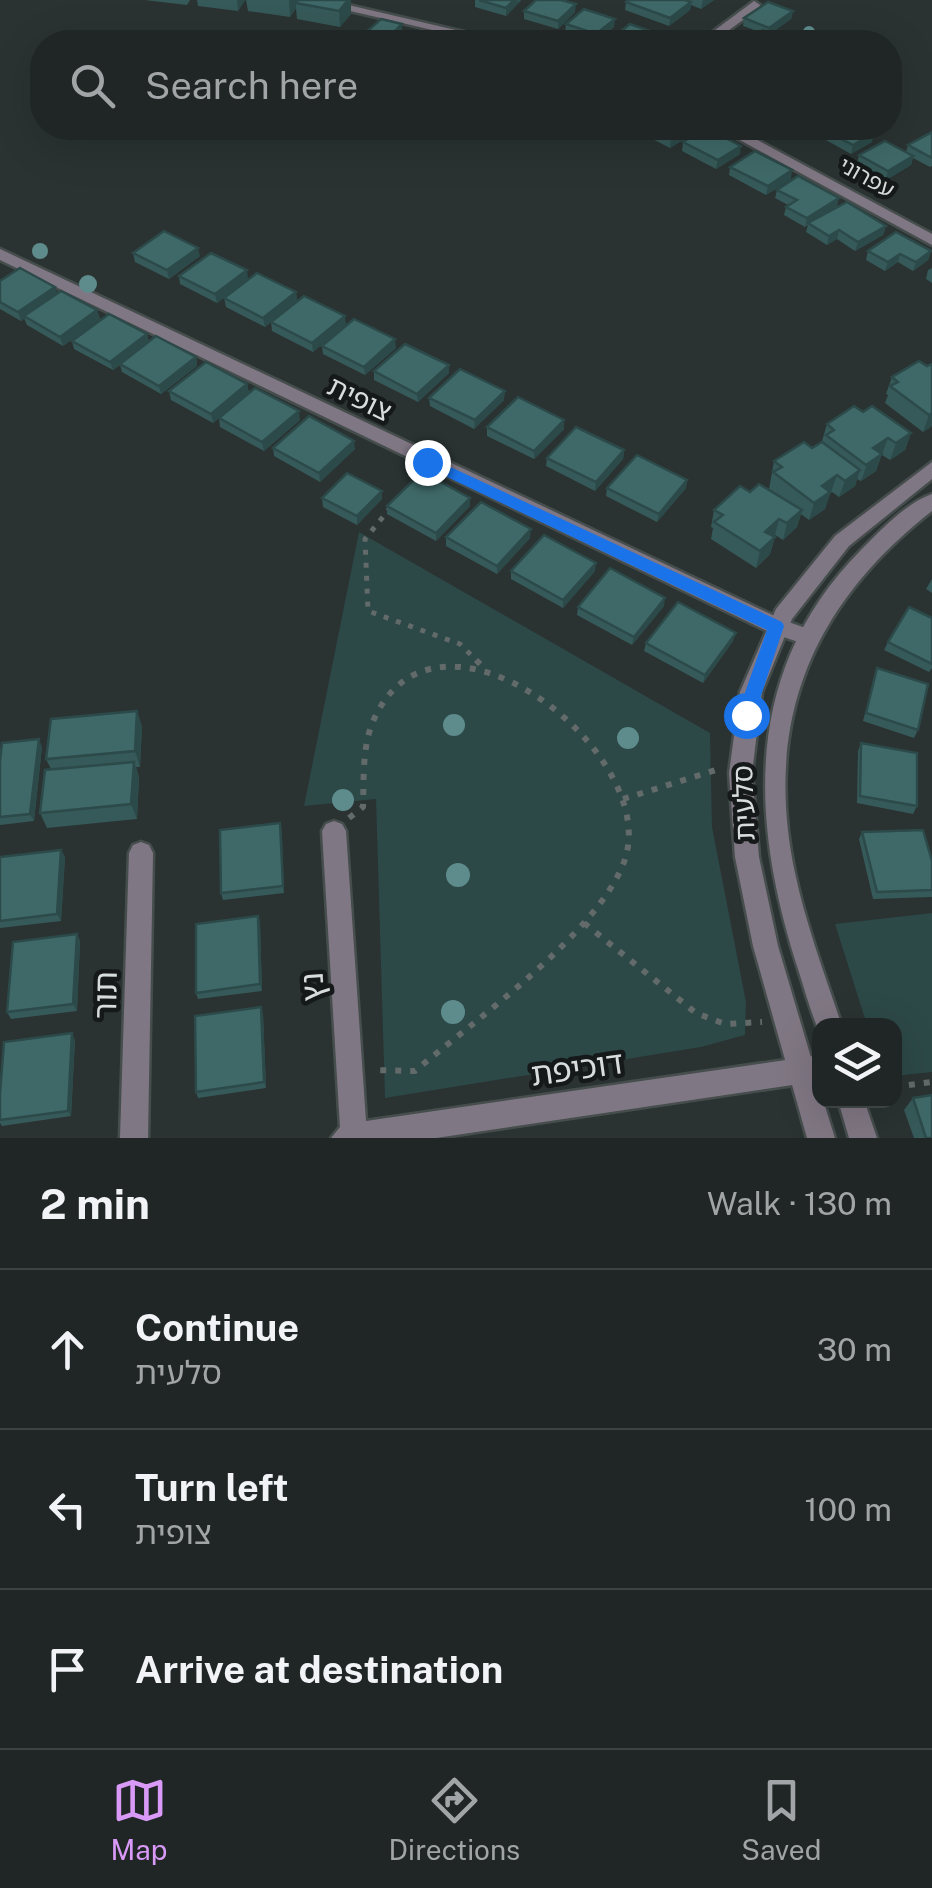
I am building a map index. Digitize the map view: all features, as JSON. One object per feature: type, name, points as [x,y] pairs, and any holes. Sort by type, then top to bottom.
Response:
[{"type":"street","points":[[308,0],[445,30]]},
{"type":"street","points":[[722,30],[754,5]]},
{"type":"street","name":"עפרוני","points":[[747,140],[932,240]]},
{"type":"street","points":[[916,230],[932,220]]},
{"type":"street","name":"צופית","points":[[0,254],[427,462],[807,637]]},
{"type":"street","name":"סלעית","points":[[821,1138],[811,1069],[788,1020],[744,853],[740,763],[757,674],[790,601],[832,548],[885,500],[932,469]]},
{"type":"street","name":"סלעית","points":[[827,1018],[780,852],[775,809],[780,723],[807,637],[818,615],[858,563],[932,501]]},
{"type":"street","name":"נץ","points":[[334,831],[351,1138]]},
{"type":"street","name":"תור","points":[[134,1138],[141,853]]},
{"type":"street","name":"דוכיפת","points":[[351,1138],[811,1069]]},
{"type":"street","points":[[854,1108],[863,1138]]},
{"type":"path","points":[[350,1069],[415,1070],[584,922],[625,862],[630,834],[624,799],[601,758],[527,690],[484,669],[460,644],[368,611],[364,540],[427,462]]},
{"type":"path","points":[[334,831],[363,806],[366,743],[382,702],[402,681],[444,666],[484,669]]},
{"type":"path","points":[[624,799],[740,763]]},
{"type":"path","points":[[584,922],[696,1013],[725,1024],[788,1020]]},
{"type":"path","points":[[902,1086],[932,1082]]},
{"type":"shaded area","points":[[359,532],[710,733],[712,827],[746,1002],[745,1035],[701,1047],[385,1098],[376,799],[304,806]]},
{"type":"shaded area","points":[[932,913],[932,1072],[902,1075],[902,1018],[865,1018],[835,924]]},
{"type":"building","points":[[348,0],[339,11],[296,3]]},
{"type":"building","points":[[479,0],[514,0],[506,8]]},
{"type":"building","points":[[536,0],[576,4],[558,21],[524,11]]},
{"type":"building","points":[[628,0],[685,0],[691,2],[670,18]]},
{"type":"building","points":[[768,2],[793,11],[769,28],[744,18]]},
{"type":"building","points":[[584,9],[615,19],[601,30],[566,24]]},
{"type":"building","points":[[381,19],[402,24],[396,30],[369,30]]},
{"type":"building","points":[[630,24],[647,30],[622,30]]},
{"type":"building","points":[[932,132],[932,158],[908,145]]},
{"type":"building","points":[[729,140],[741,146],[718,160],[683,142]]},
{"type":"building","points":[[885,141],[913,156],[888,171],[859,155]]},
{"type":"building","points":[[755,151],[792,170],[768,186],[730,167]]},
{"type":"building","points":[[798,176],[839,198],[807,218],[786,207],[797,200],[777,190]]},
{"type":"building","points":[[847,202],[886,226],[858,242],[839,230],[829,236],[808,223]]},
{"type":"building","points":[[164,231],[198,248],[167,270],[133,253]]},
{"type":"building","points":[[896,232],[931,251],[916,262],[900,254],[888,262],[868,251]]},
{"type":"building","points":[[211,253],[247,270],[215,294],[179,276]]},
{"type":"building","points":[[20,268],[55,287],[18,312],[0,302],[0,281]]},
{"type":"building","points":[[257,273],[296,292],[263,318],[224,298]]},
{"type":"building","points":[[61,291],[97,310],[60,337],[24,316]]},
{"type":"building","points":[[304,296],[345,316],[312,343],[271,322]]},
{"type":"building","points":[[109,314],[147,334],[110,362],[72,341]]},
{"type":"building","points":[[354,319],[395,339],[364,367],[322,346]]},
{"type":"building","points":[[156,336],[196,357],[159,386],[120,364]]},
{"type":"building","points":[[405,344],[449,365],[417,394],[374,371]]},
{"type":"building","points":[[919,361],[927,366],[932,364],[929,415],[890,386],[898,382],[892,377]]},
{"type":"building","points":[[206,362],[247,384],[211,414],[169,391]]},
{"type":"building","points":[[460,369],[505,391],[475,420],[429,398]]},
{"type":"building","points":[[255,388],[299,411],[262,442],[219,418]]},
{"type":"building","points":[[518,397],[564,420],[534,451],[487,427]]},
{"type":"building","points":[[854,406],[863,412],[872,406],[911,433],[896,443],[888,438],[873,448],[882,454],[866,465],[826,435],[834,430],[827,424]]},
{"type":"building","points":[[309,416],[354,441],[319,473],[273,448]]},
{"type":"building","points":[[576,427],[624,450],[596,482],[547,458]]},
{"type":"building","points":[[804,442],[812,448],[822,442],[860,470],[845,481],[837,475],[822,486],[830,492],[814,503],[773,472],[782,467],[774,461]]},
{"type":"building","points":[[637,455],[687,480],[659,514],[607,488]]},
{"type":"building","points":[[422,472],[470,498],[436,533],[387,506]]},
{"type":"building","points":[[347,473],[382,491],[357,516],[322,498]]},
{"type":"building","points":[[759,484],[802,510],[787,523],[779,519],[765,532],[775,537],[760,551],[714,522],[723,515],[714,510],[740,486],[750,492]]},
{"type":"building","points":[[481,502],[531,529],[497,566],[446,537]]},
{"type":"building","points":[[544,535],[596,563],[563,600],[511,571]]},
{"type":"building","points":[[610,568],[665,598],[634,637],[578,607]]},
{"type":"building","points":[[678,602],[736,633],[705,675],[646,643]]},
{"type":"building","points":[[909,607],[932,618],[932,664],[888,642]]},
{"type":"building","points":[[877,668],[928,684],[918,730],[866,713]]},
{"type":"building","points":[[137,711],[135,751],[46,759],[51,719]]},
{"type":"building","points":[[39,739],[30,814],[0,817],[2,743]]},
{"type":"building","points":[[861,743],[917,753],[917,806],[860,796]]},
{"type":"building","points":[[134,762],[131,804],[40,813],[45,770]]},
{"type":"building","points":[[280,823],[283,886],[221,893],[220,830]]},
{"type":"building","points":[[923,830],[932,861],[932,890],[877,892],[862,832]]},
{"type":"building","points":[[61,850],[57,914],[0,921],[0,857]]},
{"type":"building","points":[[258,916],[260,984],[196,993],[196,924]]},
{"type":"building","points":[[77,934],[73,1004],[7,1012],[13,942]]},
{"type":"building","points":[[261,1007],[264,1082],[196,1092],[195,1016]]},
{"type":"building","points":[[72,1033],[68,1111],[0,1120],[4,1042]]},
{"type":"building","points":[[932,1095],[932,1138],[926,1138],[913,1098]]},
{"type":"route","points":[[427,462],[776,626],[746,715]]}]
